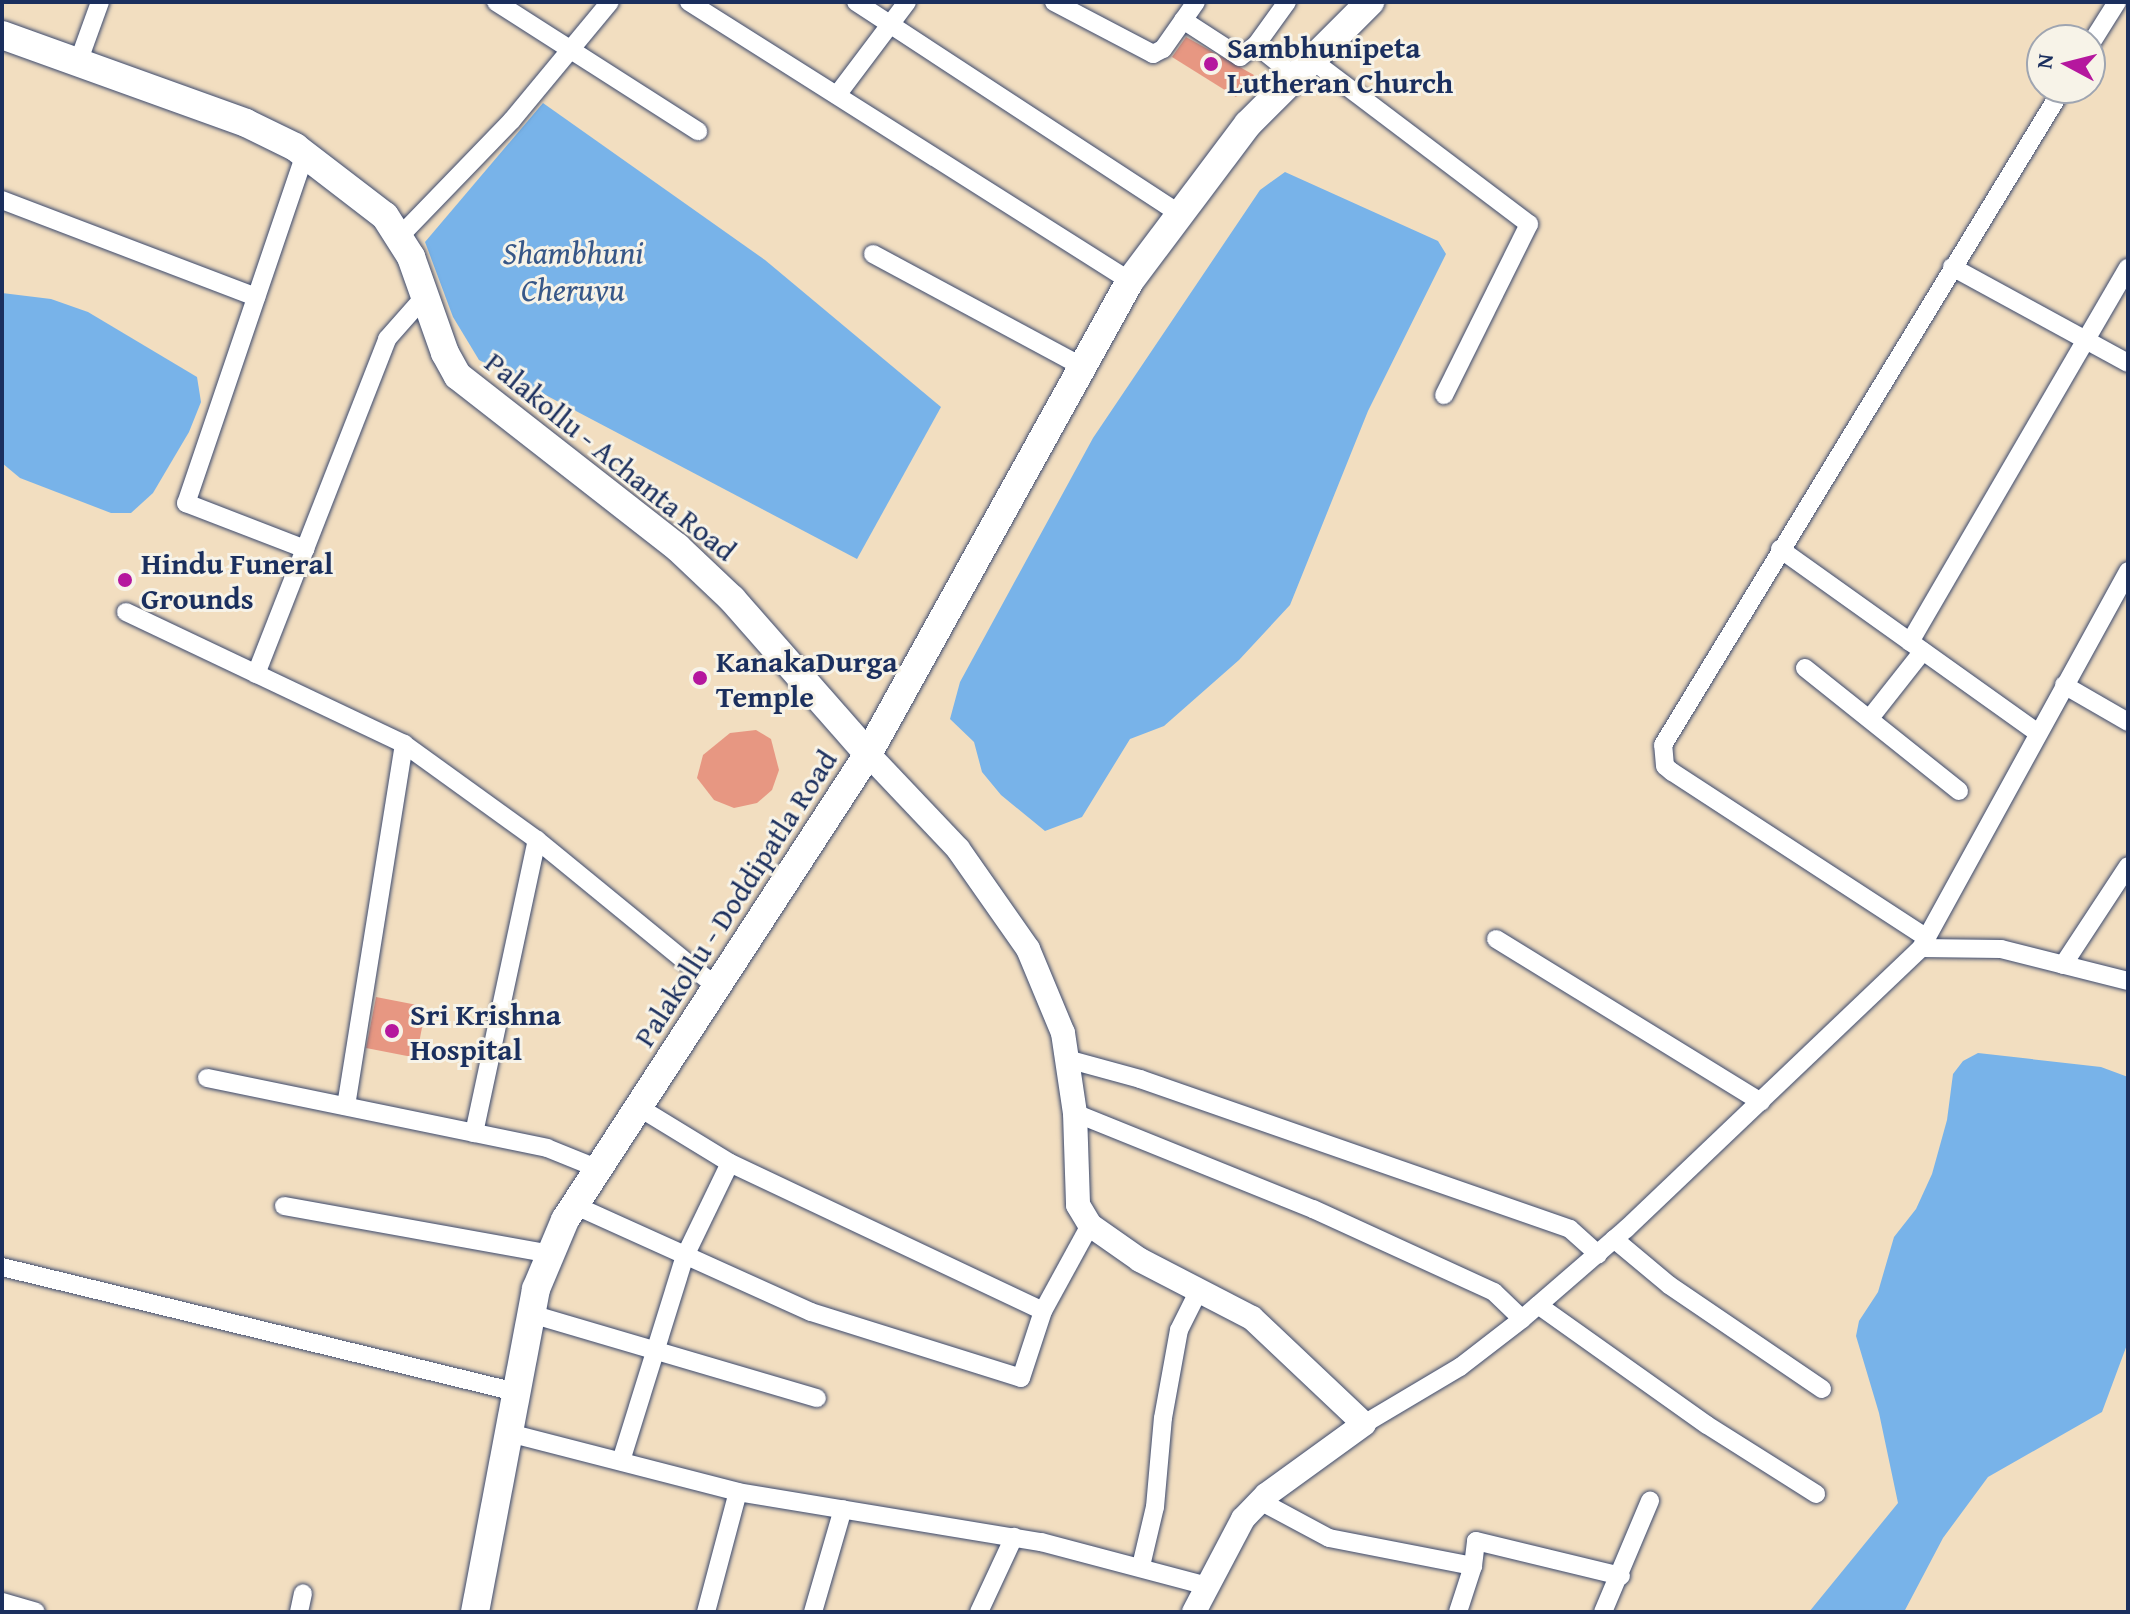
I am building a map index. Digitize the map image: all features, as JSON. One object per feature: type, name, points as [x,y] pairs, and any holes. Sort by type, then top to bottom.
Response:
[{"type":"main road","name":"Palakollu - Doddipatla Road","points":[[475,1612],[531,1314],[550,1254],[574,1205],[719,989],[868,754],[1009,492],[1085,368],[1130,281],[1248,124],[1370,2]]},
{"type":"main road","name":"Palakollu - Achanta Road","points":[[2,35],[79,60],[246,123],[305,154],[401,235],[458,376],[677,547],[732,599],[868,754]]},
{"type":"street","points":[[79,60],[100,2]]},
{"type":"street","points":[[496,2],[698,131]]},
{"type":"street","points":[[401,235],[573,49],[610,2]]},
{"type":"street","points":[[689,2],[1130,281]]},
{"type":"street","points":[[856,2],[1179,213]]},
{"type":"street","points":[[837,95],[893,25],[907,2]]},
{"type":"street","points":[[1057,3],[1144,53],[1163,49],[1196,2]]},
{"type":"street","points":[[1183,20],[1240,57],[1256,45],[1287,2]]},
{"type":"street","points":[[2103,24],[2117,2]]},
{"type":"street","points":[[1256,45],[1304,68],[1529,224],[1444,395]]},
{"type":"street","points":[[2053,104],[1663,745],[1665,766],[1924,943],[2001,949],[2128,981]]},
{"type":"street","points":[[305,154],[186,503],[305,549]]},
{"type":"street","points":[[2,200],[256,297]]},
{"type":"street","points":[[873,254],[1085,368]]},
{"type":"street","points":[[1952,267],[2128,363]]},
{"type":"street","points":[[1870,718],[1916,646],[2128,268]]},
{"type":"street","points":[[256,674],[387,339],[425,296]]},
{"type":"street","points":[[1780,549],[2038,733]]},
{"type":"street","points":[[1194,1612],[1243,1519],[1260,1501],[1364,1424],[1460,1367],[1522,1319],[1598,1254],[1761,1102],[1924,943],[2128,571]]},
{"type":"street","points":[[126,612],[404,744],[537,840],[719,989]]},
{"type":"street","points":[[1805,668],[1959,791]]},
{"type":"street","points":[[2064,685],[2128,722]]},
{"type":"street","points":[[346,1106],[404,744]]},
{"type":"street","points":[[868,754],[958,849],[1028,949],[1063,1033],[1075,1113],[1078,1205],[1090,1225],[1140,1260],[1252,1318],[1364,1424]]},
{"type":"street","points":[[474,1133],[537,840]]},
{"type":"street","points":[[2063,965],[2128,866]]},
{"type":"street","points":[[1496,939],[1761,1102]]},
{"type":"street","points":[[1067,1059],[1140,1079],[1570,1229],[1598,1254]]},
{"type":"street","points":[[207,1078],[547,1148],[599,1169]]},
{"type":"street","points":[[640,1108],[730,1163],[1043,1311]]},
{"type":"street","points":[[1075,1113],[1313,1209],[1494,1292],[1522,1319]]},
{"type":"street","points":[[621,1461],[685,1256],[730,1163]]},
{"type":"street","points":[[574,1205],[811,1312],[1021,1378],[1043,1311],[1090,1225]]},
{"type":"street","points":[[284,1206],[550,1254]]},
{"type":"street","points":[[1614,1239],[1669,1285],[1822,1389]]},
{"type":"street","points":[[2,1267],[516,1392]]},
{"type":"street","points":[[1141,1566],[1155,1507],[1163,1418],[1179,1330],[1199,1290]]},
{"type":"street","points":[[1538,1305],[1707,1425],[1816,1494]]},
{"type":"street","points":[[531,1314],[655,1354],[817,1398]]},
{"type":"street","points":[[509,1433],[738,1492],[1014,1537],[1141,1566],[1208,1586]]},
{"type":"street","points":[[706,1612],[738,1492]]},
{"type":"street","points":[[1260,1501],[1329,1538],[1473,1566]]},
{"type":"street","points":[[1603,1612],[1621,1576],[1650,1501]]},
{"type":"street","points":[[813,1612],[843,1509]]},
{"type":"street","points":[[979,1612],[1014,1537]]},
{"type":"street","points":[[1458,1612],[1473,1566],[1476,1541],[1621,1576]]},
{"type":"street","points":[[299,1612],[303,1593]]},
{"type":"street","points":[[2,1602],[36,1612]]},
{"type":"water","name":"Shambhuni Cheruvu","points":[[543,103],[765,260],[941,407],[857,559],[479,360],[453,317],[425,242]]},
{"type":"water","points":[[1285,172],[1438,241],[1446,254],[1368,411],[1290,605],[1239,660],[1164,726],[1130,739],[1082,817],[1045,831],[1001,795],[982,772],[974,742],[950,719],[960,682],[1093,438],[1260,190]]},
{"type":"water","points":[[2,293],[51,299],[88,312],[197,377],[201,402],[189,432],[153,493],[131,513],[111,513],[20,478],[2,463]]},
{"type":"water","points":[[1978,1053],[2101,1067],[2128,1077],[2128,1342],[2102,1412],[1988,1477],[1943,1538],[1904,1612],[1809,1612],[1898,1503],[1879,1413],[1856,1336],[1859,1321],[1878,1292],[1894,1237],[1916,1209],[1932,1174],[1947,1120],[1953,1074],[1963,1061]]},
{"type":"building","name":"Sambhunipeta Lutheran Church","points":[[1186,37],[1254,75],[1236,97],[1172,57]]},
{"type":"building","points":[[756,730],[771,739],[779,770],[772,790],[757,803],[734,808],[714,800],[697,778],[703,755],[730,733]]},
{"type":"building","points":[[376,997],[426,1007],[416,1058],[366,1048]]},
{"type":"place","name":"Sambhunipeta Lutheran Church","points":[[1211,64]]},
{"type":"place","name":"Hindu Funeral Grounds","points":[[125,580]]},
{"type":"place","name":"KanakaDurga Temple","points":[[700,678]]},
{"type":"place","name":"Sri Krishna Hospital","points":[[392,1031]]}]
